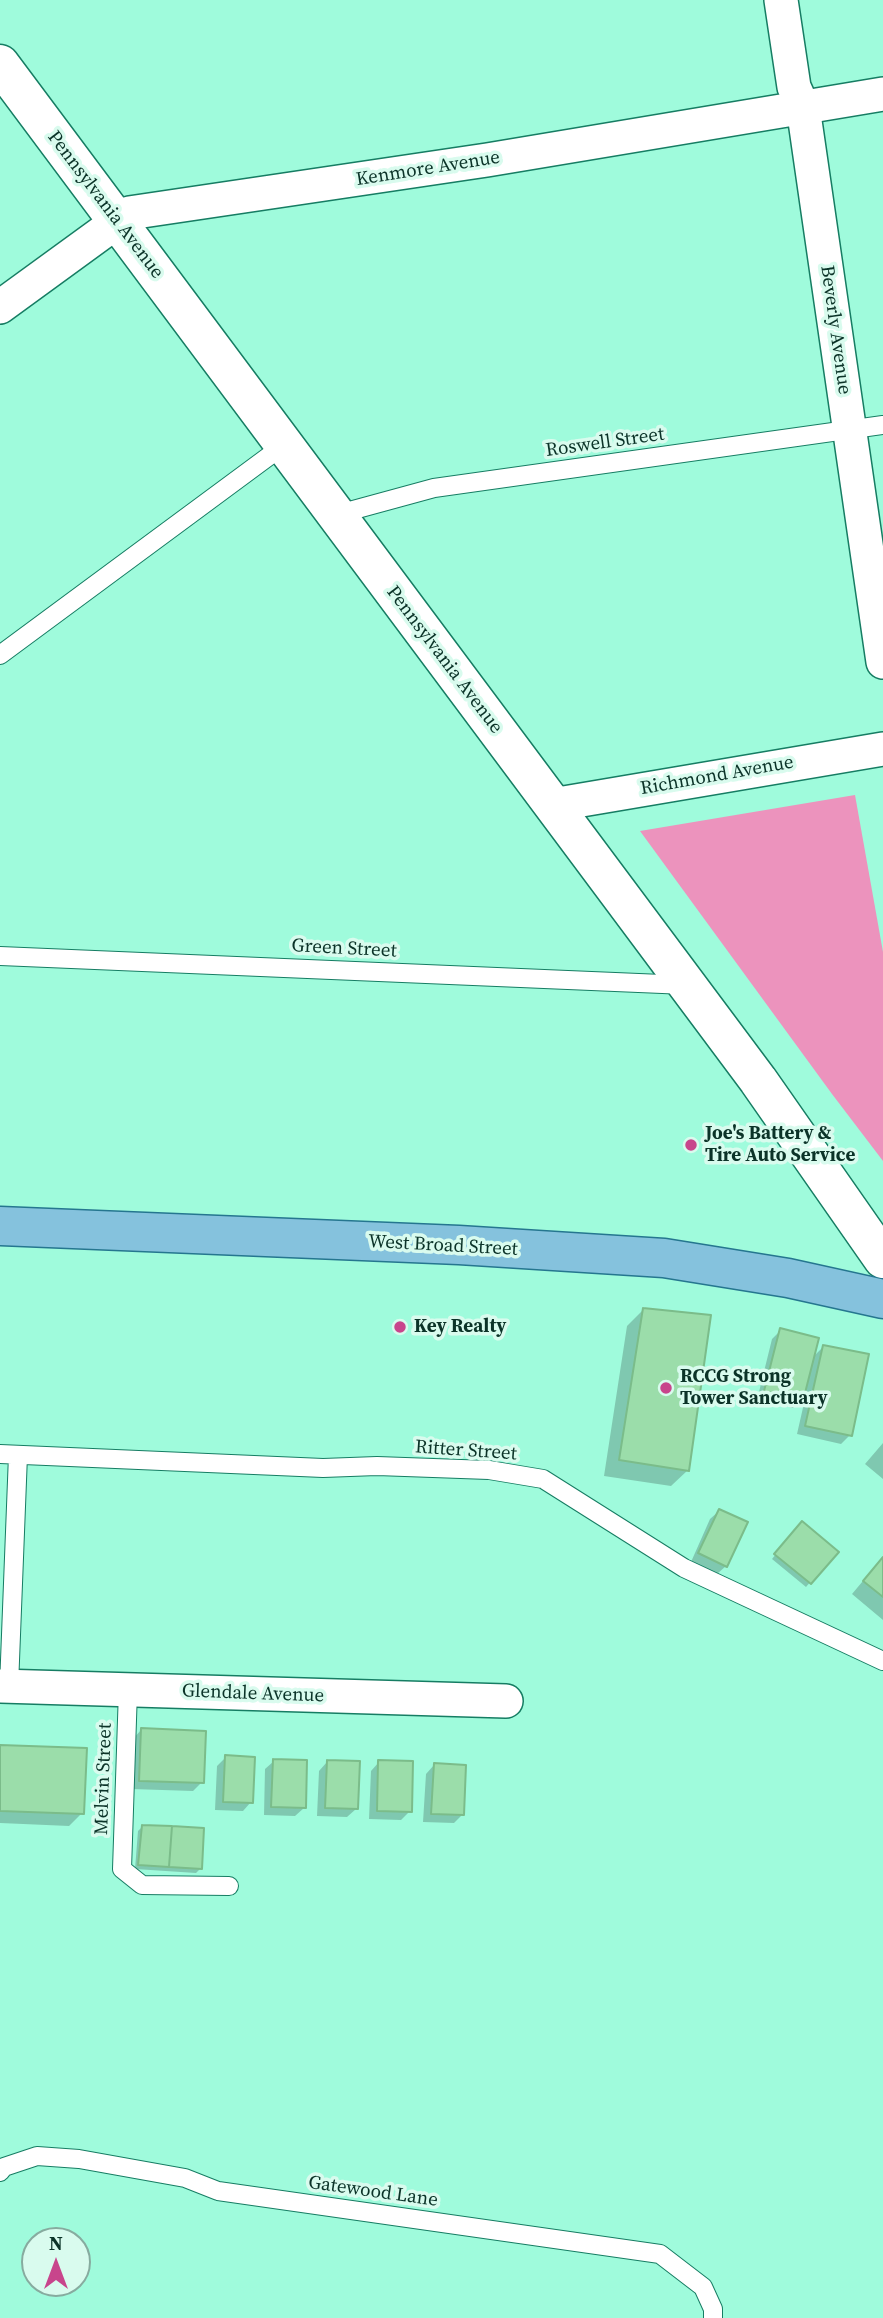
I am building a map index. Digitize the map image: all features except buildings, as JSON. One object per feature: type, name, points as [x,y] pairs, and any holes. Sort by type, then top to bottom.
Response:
[{"type":"main road","name":"West Broad Street","points":[[0,1226],[459,1245],[664,1258],[788,1278],[883,1299]]},
{"type":"street","name":"Beverly Avenue","points":[[781,0],[794,88],[803,107],[883,662]]},
{"type":"street","name":"Pennsylvania Avenue","points":[[0,64],[758,1080],[883,1259]]},
{"type":"street","name":"Kenmore Avenue","points":[[0,307],[129,213],[487,160],[883,94]]},
{"type":"street","name":"Richmond Avenue","points":[[552,805],[883,749]]},
{"type":"street","name":"Glendale Avenue","points":[[5,1686],[506,1701]]},
{"type":"lane","name":"Roswell Street","points":[[335,514],[435,488],[883,425]]},
{"type":"lane","points":[[0,655],[284,445]]},
{"type":"lane","name":"Green Street","points":[[0,956],[687,985]]},
{"type":"lane","points":[[5,1686],[9,1454]]},
{"type":"lane","name":"Ritter Street","points":[[9,1454],[323,1468],[377,1466],[489,1471],[543,1479],[684,1568],[883,1661]]},
{"type":"lane","name":"Melvin Street","points":[[128,1690],[122,1869],[142,1885],[229,1886]]},
{"type":"lane","name":"Gatewood Lane","points":[[0,2172],[4,2167],[37,2155],[79,2159],[185,2178],[218,2191],[660,2254],[704,2287],[713,2309],[713,2318]]},
{"type":"shaded area","points":[[855,795],[883,952],[883,1161],[640,831]]},
{"type":"place","name":"Joe's Battery & Tire Auto Service","points":[[691,1145]]},
{"type":"place","name":"Key Realty","points":[[400,1327]]},
{"type":"place","name":"RCCG Strong Tower Sanctuary","points":[[666,1388]]}]
